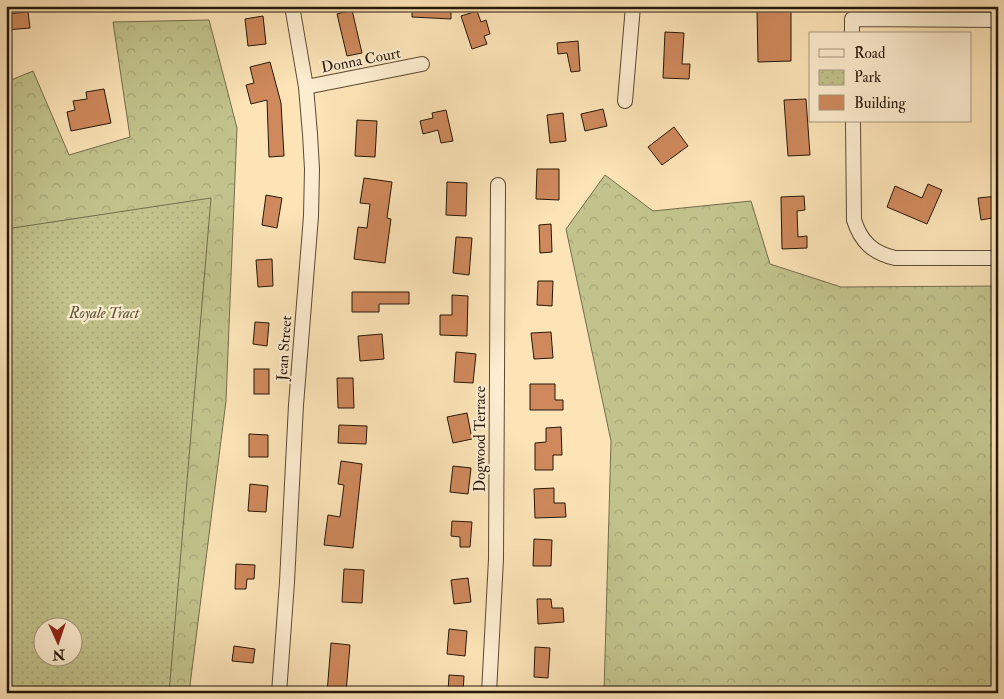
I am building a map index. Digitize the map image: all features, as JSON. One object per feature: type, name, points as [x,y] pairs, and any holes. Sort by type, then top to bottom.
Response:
[{"type":"street","name":"Jean Street","points":[[279,693],[288,582],[296,405],[311,216],[312,169],[306,87],[292,6]]},
{"type":"street","points":[[624,101],[633,6]]},
{"type":"street","points":[[852,32],[852,19],[998,20]]},
{"type":"street","name":"Donna Court","points":[[306,87],[422,64]]},
{"type":"street","points":[[853,122],[854,220],[864,242],[873,250],[895,258],[998,258]]},
{"type":"street","name":"Dogwood Terrace","points":[[489,693],[496,559],[498,185]]},
{"type":"green space","name":"Royale Tract","points":[[209,20],[237,128],[226,401],[189,693],[6,693],[6,82],[33,71],[69,155],[130,137],[113,22]]},
{"type":"green space","points":[[605,175],[653,211],[751,201],[770,264],[841,287],[998,286],[998,693],[604,693],[611,441],[566,229]]},
{"type":"green space","name":"Royale Tract","points":[[211,198],[169,693],[6,693],[6,229]]},
{"type":"building","points":[[412,6],[451,6],[451,19],[412,17]]},
{"type":"building","points":[[352,10],[362,53],[347,56],[337,14]]},
{"type":"building","points":[[757,10],[791,10],[791,61],[758,62]]},
{"type":"building","points":[[477,11],[481,22],[486,20],[490,34],[484,36],[487,44],[472,49],[461,16]]},
{"type":"building","points":[[28,12],[30,28],[6,30],[6,14]]},
{"type":"building","points":[[263,16],[266,44],[248,46],[245,19]]},
{"type":"building","points":[[665,32],[684,33],[682,64],[690,64],[689,79],[663,78]]},
{"type":"building","points":[[578,41],[580,71],[571,72],[567,53],[558,54],[557,43]]},
{"type":"building","points":[[270,62],[281,103],[284,156],[269,157],[267,100],[251,104],[246,85],[254,83],[250,67]]},
{"type":"building","points":[[104,89],[111,123],[71,131],[67,112],[75,110],[73,101],[87,99],[86,92]]},
{"type":"building","points":[[806,99],[810,155],[788,156],[784,100]]},
{"type":"building","points":[[603,109],[607,126],[585,131],[581,114]]},
{"type":"building","points":[[446,110],[453,141],[441,143],[438,130],[423,134],[420,121],[433,118],[432,113]]},
{"type":"building","points":[[563,113],[566,141],[550,143],[547,115]]},
{"type":"building","points":[[357,120],[377,121],[375,157],[355,156]]},
{"type":"building","points":[[674,127],[688,146],[662,165],[648,147]]},
{"type":"building","points":[[537,169],[559,169],[559,200],[536,199]]},
{"type":"building","points":[[364,178],[392,182],[387,218],[391,219],[385,263],[354,259],[358,227],[367,228],[370,204],[360,203]]},
{"type":"building","points":[[447,182],[467,183],[466,216],[446,215]]},
{"type":"building","points":[[928,184],[942,190],[927,224],[887,207],[895,186],[922,198]]},
{"type":"building","points":[[266,195],[282,198],[277,228],[262,225]]},
{"type":"building","points":[[804,196],[805,210],[797,211],[798,237],[807,236],[807,248],[782,249],[781,197]]},
{"type":"building","points":[[998,196],[998,217],[981,220],[978,198]]},
{"type":"building","points":[[551,224],[552,252],[540,253],[539,225]]},
{"type":"building","points":[[456,237],[472,238],[469,275],[453,273]]},
{"type":"building","points":[[272,259],[273,286],[258,287],[256,260]]},
{"type":"building","points":[[538,281],[553,281],[552,306],[537,305]]},
{"type":"building","points":[[352,292],[409,292],[409,304],[379,304],[379,312],[352,312]]},
{"type":"building","points":[[452,295],[468,296],[467,336],[440,335],[440,315],[452,315]]},
{"type":"building","points":[[255,322],[269,323],[267,346],[253,344]]},
{"type":"building","points":[[551,332],[553,358],[534,359],[531,333]]},
{"type":"building","points":[[382,334],[384,359],[360,361],[358,336]]},
{"type":"building","points":[[456,352],[476,354],[473,383],[454,382]]},
{"type":"building","points":[[254,369],[269,369],[269,394],[254,394]]},
{"type":"building","points":[[337,378],[353,378],[354,408],[338,408]]},
{"type":"building","points":[[530,384],[555,384],[555,400],[563,400],[563,410],[530,410]]},
{"type":"building","points":[[467,413],[472,439],[453,443],[447,417]]},
{"type":"building","points":[[339,425],[367,426],[366,444],[338,443]]},
{"type":"building","points":[[561,427],[562,455],[553,455],[553,470],[535,470],[535,443],[546,442],[546,428]]},
{"type":"building","points":[[249,434],[268,435],[268,457],[249,457]]},
{"type":"building","points":[[341,461],[362,464],[353,548],[324,545],[328,515],[340,517],[344,485],[338,484]]},
{"type":"building","points":[[453,466],[471,468],[468,494],[450,492]]},
{"type":"building","points":[[250,484],[268,486],[266,512],[248,511]]},
{"type":"building","points":[[554,488],[554,503],[565,503],[566,517],[535,518],[534,489]]},
{"type":"building","points":[[452,521],[472,522],[470,547],[460,547],[460,537],[451,536]]},
{"type":"building","points":[[534,539],[552,540],[551,566],[533,566]]},
{"type":"building","points":[[236,564],[255,565],[254,579],[247,579],[246,589],[235,589]]},
{"type":"building","points":[[344,569],[364,570],[362,603],[342,602]]},
{"type":"building","points":[[468,578],[471,602],[454,604],[451,580]]},
{"type":"building","points":[[537,599],[551,599],[552,608],[563,608],[564,622],[538,624]]},
{"type":"building","points":[[449,629],[467,631],[465,656],[447,654]]},
{"type":"building","points":[[331,643],[350,645],[346,693],[327,693]]},
{"type":"building","points":[[234,646],[255,649],[253,663],[232,661]]},
{"type":"building","points":[[535,647],[550,648],[548,678],[534,677]]},
{"type":"building","points":[[449,675],[464,676],[463,693],[448,693]]}]
